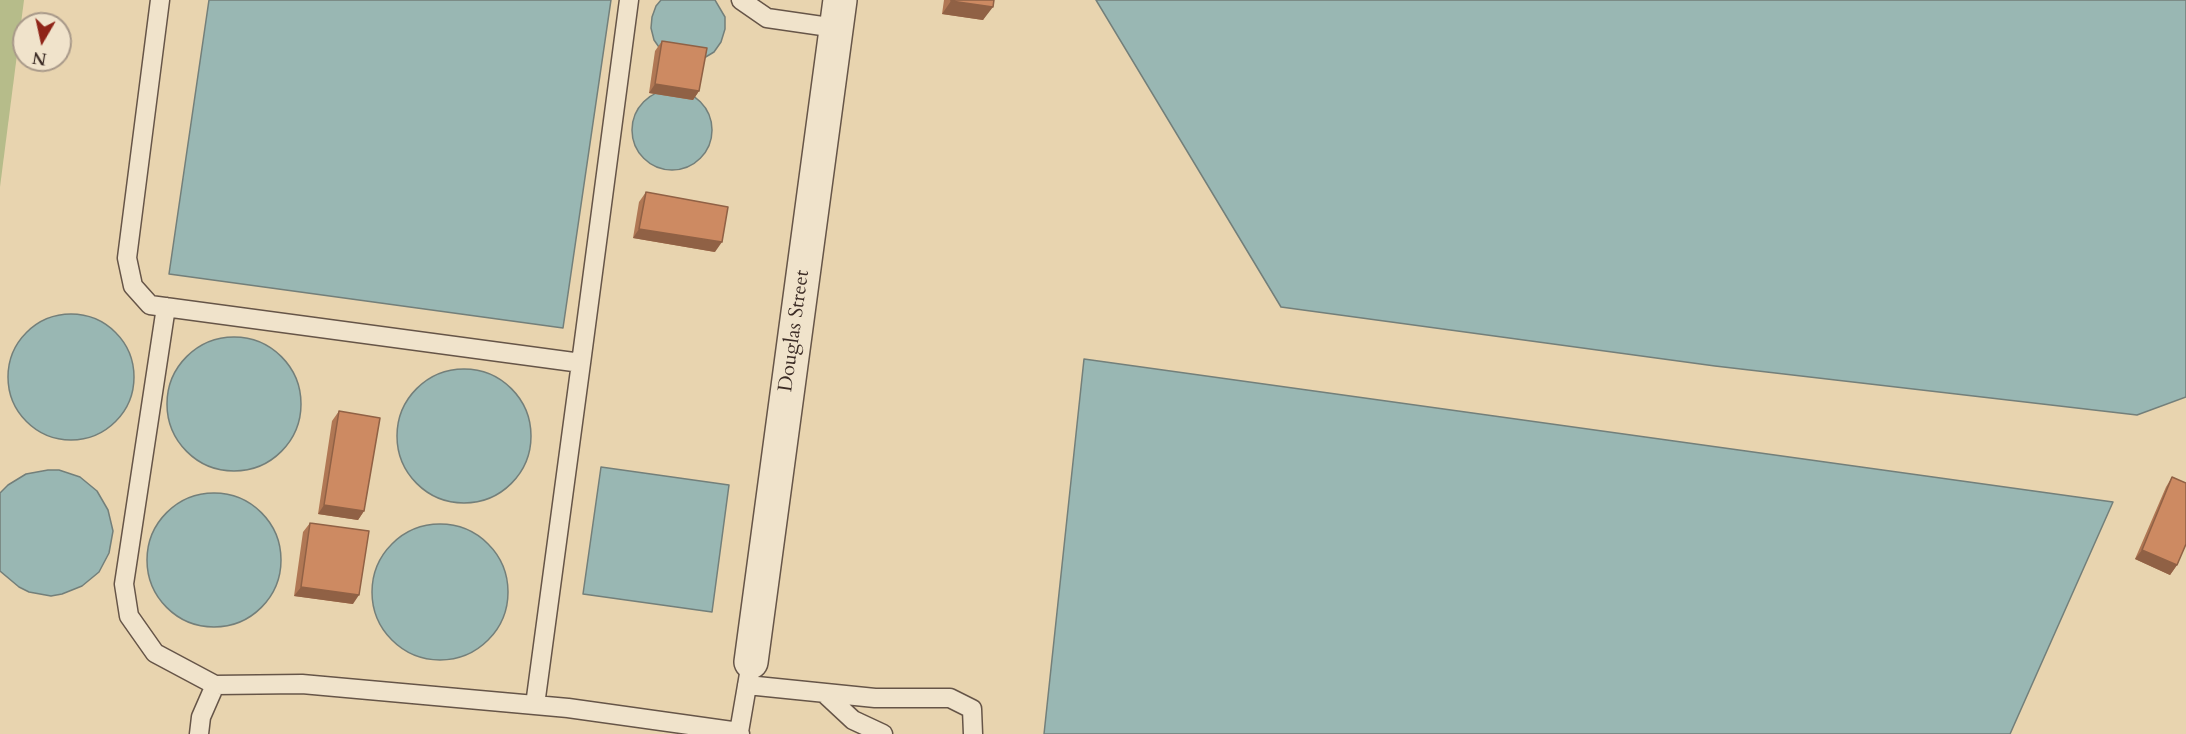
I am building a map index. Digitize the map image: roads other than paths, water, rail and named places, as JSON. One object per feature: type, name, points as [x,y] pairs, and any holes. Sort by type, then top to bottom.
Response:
[{"type":"street","name":"Douglas Street","points":[[749,673],[838,14]]},
{"type":"lane","points":[[160,0],[127,258],[133,286],[150,305],[581,363]]},
{"type":"lane","points":[[535,705],[629,0]]},
{"type":"lane","points":[[741,0],[767,18],[838,14]]},
{"type":"lane","points":[[166,307],[123,584],[129,616],[155,653],[215,685],[302,684],[568,708],[740,733],[749,673],[824,693],[875,698],[950,698],[972,709],[973,734]]},
{"type":"lane","points":[[199,734],[201,717],[215,685]]},
{"type":"lane","points":[[824,693],[853,720],[883,734]]},
{"type":"water","points":[[209,0],[611,0],[563,328],[169,274]]},
{"type":"water","points":[[661,0],[715,0],[725,17],[725,29],[721,42],[714,52],[704,58],[661,50],[654,40],[651,28],[652,17]]},
{"type":"water","points":[[1096,0],[2186,0],[2186,397],[2137,415],[1715,366],[1281,307]]},
{"type":"water","points":[[672,90],[687,93],[700,102],[709,115],[712,130],[709,145],[700,158],[687,167],[672,170],[657,167],[644,158],[635,145],[632,130],[635,115],[644,102],[657,93]]},
{"type":"water","points":[[71,314],[95,319],[115,333],[129,353],[134,377],[129,401],[115,421],[95,435],[71,440],[47,435],[27,421],[13,401],[8,377],[13,353],[27,333],[47,319]]},
{"type":"water","points":[[234,337],[260,342],[282,356],[296,378],[301,404],[296,430],[282,452],[260,466],[234,471],[208,466],[186,452],[172,430],[167,404],[172,378],[186,356],[208,342]]},
{"type":"water","points":[[1084,359],[2113,502],[2010,734],[1044,734]]},
{"type":"water","points":[[464,369],[490,374],[512,388],[526,410],[531,436],[526,462],[512,484],[490,498],[464,503],[438,498],[416,484],[402,462],[397,436],[402,410],[416,388],[438,374]]},
{"type":"water","points":[[601,467],[729,485],[712,612],[583,594]]},
{"type":"water","points":[[59,470],[80,477],[97,491],[108,510],[113,531],[109,553],[99,572],[82,586],[51,596],[29,592],[19,587],[0,571],[0,493],[26,474]]},
{"type":"water","points":[[214,493],[240,498],[261,513],[276,534],[281,560],[276,586],[261,607],[240,622],[214,627],[188,622],[167,607],[152,586],[147,560],[152,534],[167,513],[188,498]]},
{"type":"water","points":[[440,524],[466,529],[488,544],[503,566],[508,592],[503,618],[488,640],[466,655],[440,660],[414,655],[392,640],[377,618],[372,592],[377,566],[392,544],[414,529]]}]
